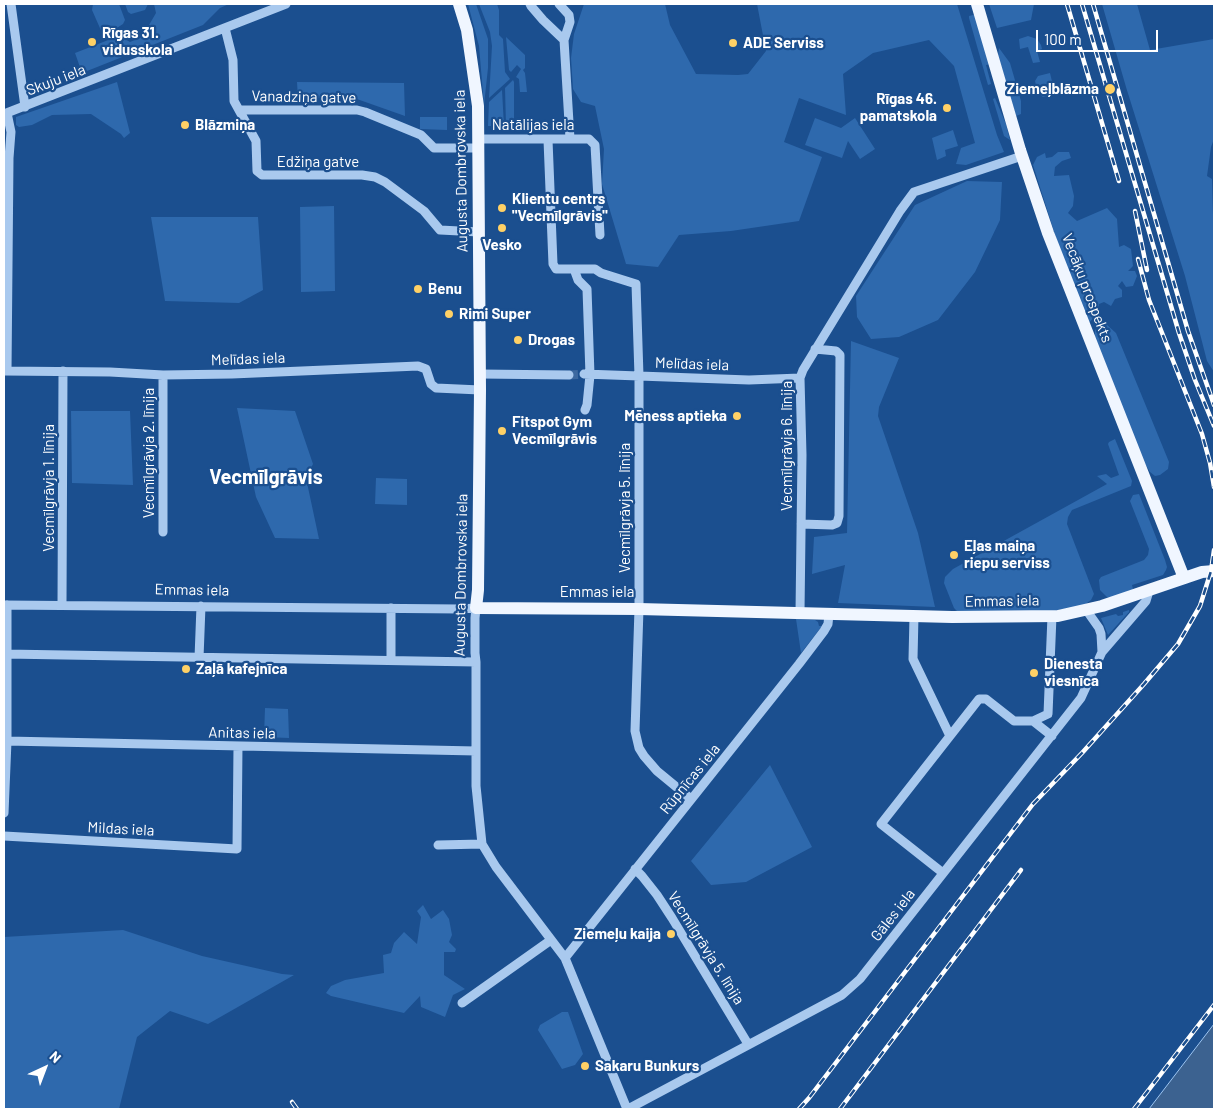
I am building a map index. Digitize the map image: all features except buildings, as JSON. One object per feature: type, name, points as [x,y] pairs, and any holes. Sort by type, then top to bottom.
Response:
[{"type":"main road","name":"Augusta Dombrovska iela","points":[[459,4],[467,30],[478,106],[480,390],[478,590],[476,608]]},
{"type":"main road","name":"Vecāķu prospekts","points":[[977,4],[1022,156],[1053,247],[1184,578]]},
{"type":"main road","name":"Emmas iela","points":[[476,608],[800,612],[980,618],[1066,616],[1149,591],[1202,572],[1214,571]]},
{"type":"street","points":[[12,4],[25,107]]},
{"type":"street","name":"Skuju iela","points":[[6,113],[286,4]]},
{"type":"street","points":[[530,4],[543,20],[564,40]]},
{"type":"street","points":[[559,4],[569,15],[570,22],[564,40],[570,139]]},
{"type":"street","name":"Edžiņa gatve","points":[[224,28],[233,60],[234,102],[256,142],[257,171],[262,175],[362,175],[375,177],[385,182],[424,211],[440,230],[479,232]]},
{"type":"street","name":"Vanadziņa gatve","points":[[239,110],[357,110],[421,135],[434,148],[478,143]]},
{"type":"street","points":[[5,371],[11,132],[6,113]]},
{"type":"street","name":"Natālijas iela","points":[[478,143],[589,139],[595,145],[600,235]]},
{"type":"street","points":[[548,140],[553,264],[556,269],[574,269],[578,280],[587,289],[587,405],[585,410]]},
{"type":"street","name":"Vecmīlgrāvja 6. līnija","points":[[800,612],[802,455],[800,378],[904,204],[914,192],[1022,156]]},
{"type":"street","name":"Vecmīlgrāvja 5. līnija","points":[[574,269],[595,269],[601,273],[636,284],[639,376],[638,609],[635,730],[639,748],[644,756],[657,771],[691,799]]},
{"type":"street","points":[[801,524],[832,525],[837,523],[839,516],[840,355],[836,351],[816,349]]},
{"type":"street","name":"Melīdas iela","points":[[5,371],[163,375],[418,366],[426,369],[431,384],[436,388],[480,390]]},
{"type":"street","name":"Vecmīlgrāvja 1. līnija","points":[[62,604],[63,371]]},
{"type":"street","points":[[480,374],[569,375]]},
{"type":"street","name":"Vecmīlgrāvja 2. līnija","points":[[163,375],[163,532]]},
{"type":"street","name":"Melīdas iela","points":[[587,375],[748,380],[800,378]]},
{"type":"street","name":"Gāles iela","points":[[628,1109],[842,995],[860,979],[1081,698],[1102,652],[1146,601],[1149,591]]},
{"type":"street","points":[[4,813],[6,741],[5,605]]},
{"type":"street","name":"Emmas iela","points":[[5,605],[476,608]]},
{"type":"street","points":[[199,658],[201,606]]},
{"type":"street","points":[[391,608],[391,660]]},
{"type":"street","name":"Augusta Dombrovska iela","points":[[476,608],[476,786],[482,844],[496,867],[565,958],[628,1109]]},
{"type":"street","points":[[1087,611],[1099,628],[1102,652]]},
{"type":"street","name":"Rūpnīcas iela","points":[[565,958],[799,664],[824,631],[828,624],[829,614]]},
{"type":"street","points":[[914,616],[913,659],[950,736]]},
{"type":"street","points":[[943,873],[881,824],[979,699],[986,699],[1014,721],[1033,721],[1048,714],[1052,616]]},
{"type":"street","points":[[6,654],[476,662]]},
{"type":"street","points":[[1033,721],[1052,736]]},
{"type":"street","name":"Anitas iela","points":[[6,741],[476,751]]},
{"type":"street","name":"Mildas iela","points":[[4,836],[238,850],[238,746]]},
{"type":"street","points":[[438,845],[482,844]]},
{"type":"street","name":"Vecmīlgrāvja 5. līnija","points":[[635,869],[652,889],[672,918],[748,1044]]},
{"type":"street","points":[[462,1003],[551,940]]},
{"type":"shaded area","points":[[93,4],[119,4],[125,20],[123,24],[103,35],[92,10]]},
{"type":"shaded area","points":[[125,4],[148,4],[145,10],[131,14],[128,12]]},
{"type":"shaded area","points":[[154,4],[229,4],[220,8],[203,25],[82,73],[75,53],[120,36],[130,42],[147,35],[149,25],[156,13]]},
{"type":"shaded area","points":[[468,4],[476,4],[488,39],[488,68],[484,105],[479,46]]},
{"type":"shaded area","points":[[479,4],[497,4],[499,10],[499,35],[503,39],[505,72],[510,79],[489,98],[492,46],[490,32]]},
{"type":"shaded area","points":[[584,4],[665,4],[670,25],[696,74],[738,75],[748,74],[766,51],[757,4],[957,4],[997,135],[1004,152],[966,165],[956,164],[961,148],[975,143],[954,66],[929,40],[873,53],[843,74],[846,115],[799,98],[784,142],[822,157],[799,221],[731,231],[679,235],[658,267],[626,264],[602,184],[604,149],[595,106],[581,102],[573,89],[571,58],[574,34]]},
{"type":"shaded area","points":[[989,4],[1034,4],[1031,20],[997,28]]},
{"type":"shaded area","points":[[1102,4],[1137,4],[1150,50],[1214,39],[1214,139],[1207,176],[1212,179],[1214,372],[1207,361],[1185,276]]},
{"type":"shaded area","points":[[977,14],[991,64],[986,65],[991,84],[988,85],[969,18],[969,16]]},
{"type":"shaded area","points":[[1028,36],[1037,39],[1041,45],[1042,49],[1037,51],[1040,62],[1033,63],[1028,47],[1020,49],[1019,39]]},
{"type":"shaded area","points":[[506,37],[525,55],[525,68],[523,70],[527,92],[520,92],[519,79],[516,77],[521,69],[517,65],[511,72],[509,70]]},
{"type":"shaded area","points":[[999,48],[1010,63],[1021,101],[1021,114],[1016,116],[998,56]]},
{"type":"shaded area","points":[[1050,73],[1055,94],[1043,97],[1038,93],[1035,81],[1038,76]]},
{"type":"shaded area","points":[[513,80],[514,126],[506,126],[505,88]]},
{"type":"shaded area","points":[[117,82],[130,133],[124,138],[91,114],[52,115],[32,125],[19,127],[16,125],[16,117]]},
{"type":"shaded area","points":[[297,82],[404,83],[405,116],[354,98],[298,98]]},
{"type":"shaded area","points":[[502,90],[504,126],[488,126],[489,102]]},
{"type":"shaded area","points":[[995,98],[1006,124],[1010,140],[1004,136],[993,99]]},
{"type":"shaded area","points":[[420,117],[447,117],[447,130],[420,129]]},
{"type":"shaded area","points":[[815,118],[841,128],[855,118],[875,149],[860,159],[848,141],[842,158],[805,145]]},
{"type":"shaded area","points":[[953,130],[958,146],[945,150],[946,156],[937,160],[932,138]]},
{"type":"shaded area","points":[[1058,152],[1069,152],[1071,158],[1062,161],[1055,167],[1054,176],[1069,175],[1074,196],[1073,206],[1068,213],[1077,221],[1107,208],[1117,219],[1119,247],[1124,245],[1131,249],[1133,266],[1128,271],[1135,271],[1137,276],[1133,286],[1126,287],[1122,281],[1118,286],[1122,290],[1122,297],[1115,299],[1111,306],[1104,302],[1099,304],[1099,314],[1087,324],[1058,244],[1033,165],[1037,157],[1045,153],[1046,158],[1052,157]]},
{"type":"shaded area","points":[[967,181],[1002,182],[1000,220],[975,272],[938,320],[899,337],[871,339],[857,317],[856,296],[915,205]]},
{"type":"shaded area","points":[[334,206],[335,291],[301,292],[300,207]]},
{"type":"shaded area","points":[[151,217],[258,217],[263,290],[239,303],[165,301]]},
{"type":"shaded area","points":[[1106,324],[1116,333],[1169,462],[1168,469],[1160,475],[1155,476],[1150,472],[1144,462],[1095,337],[1095,330],[1100,325]]},
{"type":"shaded area","points":[[851,341],[899,358],[879,407],[878,416],[918,533],[935,607],[838,603],[845,565],[812,574],[814,537],[847,533]]},
{"type":"shaded area","points":[[237,408],[295,411],[313,464],[306,478],[319,539],[275,538],[256,497]]},
{"type":"shaded area","points":[[71,411],[130,411],[133,485],[72,483]]},
{"type":"shaded area","points":[[1115,439],[1132,481],[1131,486],[1072,510],[1068,517],[1067,524],[1094,594],[1091,600],[1083,606],[1034,614],[957,611],[944,583],[945,577],[953,569],[1107,484],[1097,476],[1106,474],[1111,478],[1119,475],[1108,444]]},
{"type":"shaded area","points":[[376,478],[407,479],[407,505],[375,504]]},
{"type":"shaded area","points":[[1139,494],[1167,567],[1163,575],[1132,585],[1133,589],[1112,598],[1107,597],[1100,590],[1099,580],[1101,577],[1144,560],[1148,555],[1149,549],[1130,501],[1133,495]]},
{"type":"shaded area","points":[[1129,610],[1108,635],[1101,618],[1116,614],[1118,616],[1123,615],[1123,612]]},
{"type":"shaded area","points":[[796,619],[815,620],[819,626],[822,626],[801,653]]},
{"type":"shaded area","points":[[265,708],[288,709],[289,738],[264,737]]},
{"type":"shaded area","points":[[770,765],[812,847],[746,882],[711,885],[691,861]]},
{"type":"shaded area","points":[[423,905],[431,919],[443,910],[449,919],[452,935],[449,942],[456,949],[455,952],[444,952],[444,975],[465,989],[453,995],[445,1017],[421,1007],[420,996],[404,1013],[331,996],[326,993],[331,986],[345,980],[384,973],[383,955],[391,953],[394,943],[404,932],[417,944],[421,917],[417,911]]},
{"type":"shaded area","points":[[123,930],[202,956],[294,975],[208,1024],[170,1011],[137,1037],[119,1109],[4,1109],[4,937]]},
{"type":"shaded area","points":[[562,1012],[568,1012],[583,1054],[575,1065],[562,1069],[538,1030],[540,1025]]},
{"type":"shaded area","points":[[1214,1024],[1214,1109],[1149,1109]]},
{"type":"tunnel","points":[[569,375],[584,374]]},
{"type":"railway","points":[[1067,4],[1119,181]]},
{"type":"railway","points":[[1082,4],[1179,333],[1195,380],[1214,426]]},
{"type":"railway","points":[[1093,4],[1188,331],[1214,405]]},
{"type":"railway","points":[[1135,211],[1147,270]]},
{"type":"railway","points":[[1138,259],[1149,300],[1202,434],[1214,487]]},
{"type":"railway","points":[[799,1109],[1033,804],[1082,753],[1178,644],[1200,606],[1211,571],[1214,550]]},
{"type":"railway","points":[[840,1109],[1021,870]]},
{"type":"railway","points":[[1134,1109],[1214,1005]]},
{"type":"railway","points":[[292,1102],[297,1109]]},
{"type":"place","name":"Rīgas 31. vidusskola","points":[[92,42]]},
{"type":"place","name":"ADE Serviss","points":[[733,43]]},
{"type":"place","name":"Ziemeļblāzma","points":[[1110,89]]},
{"type":"place","name":"Rīgas 46. pamatskola","points":[[947,108]]},
{"type":"place","name":"Blāzmiņa","points":[[185,125]]},
{"type":"place","name":"Klientu centrs \"Vecmīlgrāvis\"","points":[[502,208]]},
{"type":"place","name":"Vesko","points":[[502,228]]},
{"type":"place","name":"Benu","points":[[418,289]]},
{"type":"place","name":"Rimi Super","points":[[449,314]]},
{"type":"place","name":"Drogas","points":[[518,340]]},
{"type":"place","name":"Mēness aptieka","points":[[737,416]]},
{"type":"place","name":"Fitspot Gym Vecmīlgrāvis","points":[[502,431]]},
{"type":"place","name":"Eļas maiņa riepu serviss","points":[[954,555]]},
{"type":"place","name":"Zaļā kafejnīca","points":[[186,669]]},
{"type":"place","name":"Dienesta viesnīca","points":[[1034,673]]},
{"type":"place","name":"Ziemeļu kaija","points":[[671,934]]},
{"type":"place","name":"Sakaru Bunkurs","points":[[585,1066]]},
{"type":"district","name":"Vecmīlgrāvis","points":[[266,477]]}]
